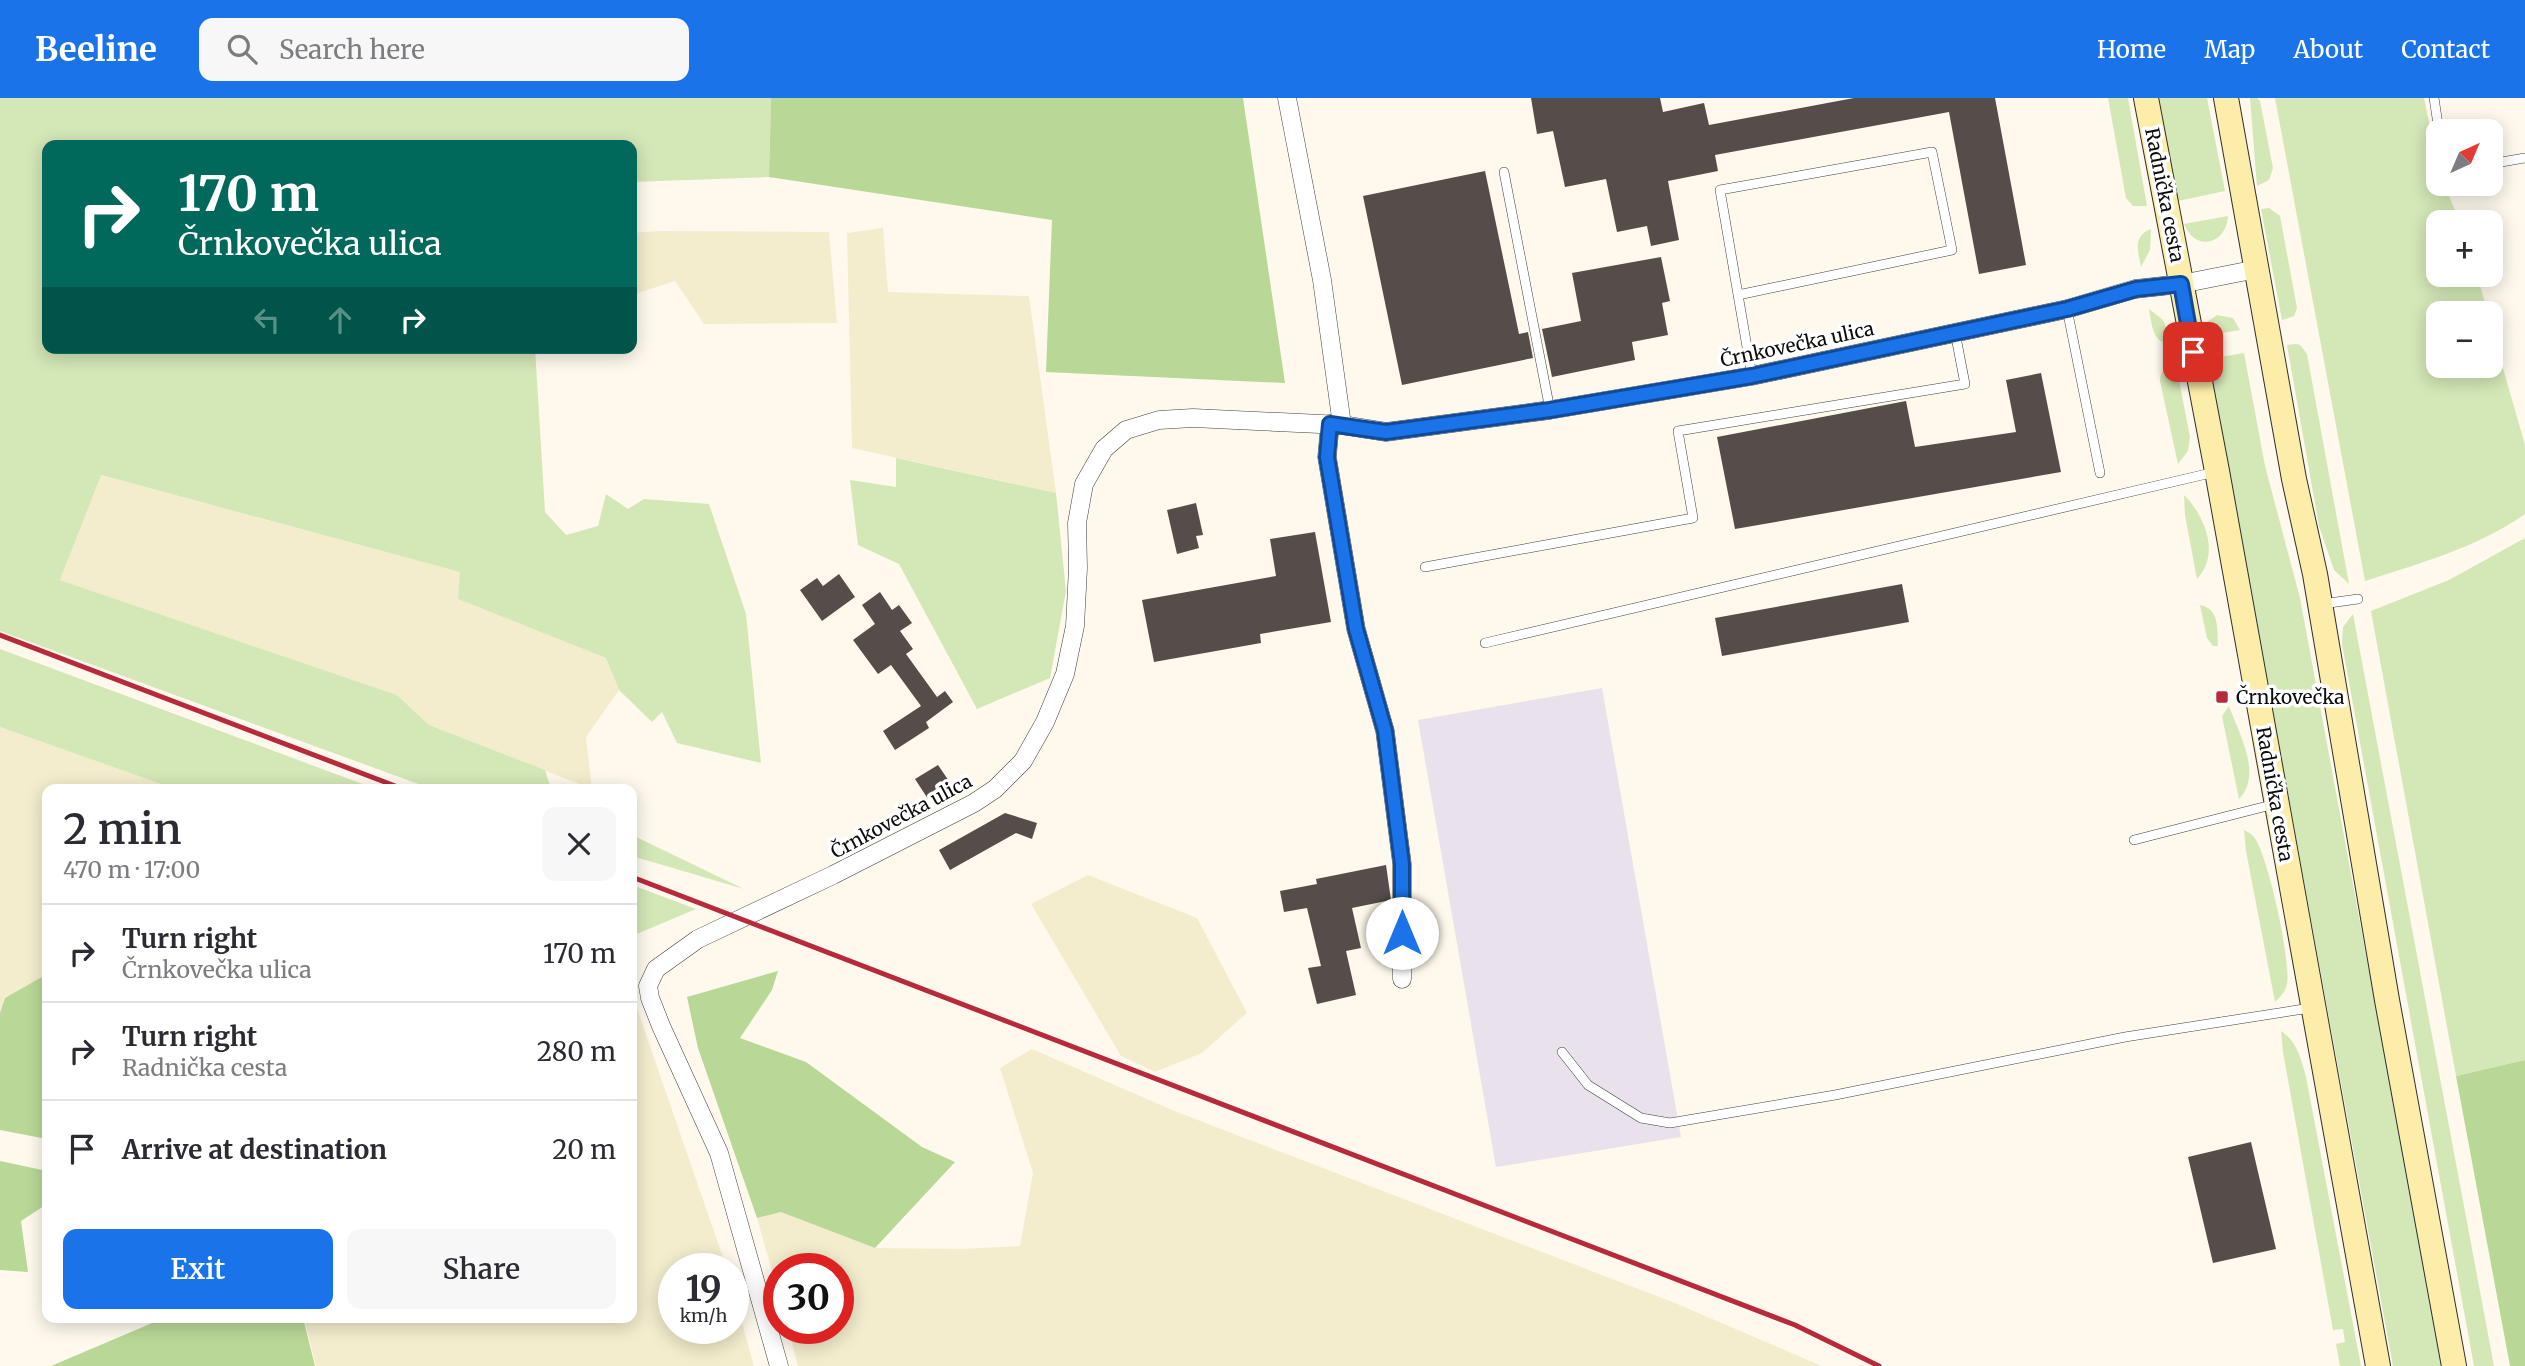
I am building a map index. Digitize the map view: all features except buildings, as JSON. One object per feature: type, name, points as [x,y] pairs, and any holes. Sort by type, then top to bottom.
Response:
[{"type":"main road","name":"Radnička cesta","points":[[2146,98],[2217,471],[2378,1366]]},
{"type":"main road","points":[[2226,98],[2294,479],[2320,605],[2380,958],[2454,1366]]},
{"type":"street","points":[[1287,98],[1322,280],[1336,424],[1327,457],[1356,629],[1385,731],[1402,864],[1402,979]]},
{"type":"street","name":"Črnkovečka ulica","points":[[779,1366],[719,1153],[650,998],[648,986],[656,969],[698,939],[833,875],[974,803],[995,789],[1023,761],[1045,722],[1065,674],[1075,626],[1079,568],[1077,523],[1084,484],[1104,449],[1126,430],[1159,420],[1193,418],[1336,424],[1386,432],[1550,410],[1752,376],[2067,309],[2136,289],[2181,284],[2257,269]]},
{"type":"lane","points":[[2434,98],[2437,119]]},
{"type":"lane","points":[[1738,295],[1952,250],[1932,152],[1720,190],[1738,295],[1752,376]]},
{"type":"lane","points":[[2503,162],[2525,158]]},
{"type":"lane","points":[[1504,172],[1550,410]]},
{"type":"lane","points":[[2067,309],[2100,472]]},
{"type":"lane","points":[[1425,567],[1693,518],[1678,431],[1965,384],[1955,332]]},
{"type":"lane","points":[[1485,643],[2217,471]]},
{"type":"lane","points":[[2320,605],[2358,599]]},
{"type":"lane","points":[[2134,840],[2277,803]]},
{"type":"lane","points":[[1562,1052],[1588,1086],[1641,1118],[1670,1123],[1835,1095],[2125,1037],[2312,1008]]},
{"type":"shaded area","points":[[883,228],[888,292],[1029,296],[1056,493],[852,448],[847,233]]},
{"type":"shaded area","points":[[829,232],[837,323],[704,324],[675,281],[637,293],[637,233]]},
{"type":"shaded area","points":[[100,475],[461,572],[458,599],[606,658],[619,690],[586,737],[591,784],[579,784],[429,725],[397,695],[60,580]]},
{"type":"shaded area","points":[[1602,688],[1681,1137],[1496,1167],[1418,720]]},
{"type":"shaded area","points":[[0,727],[161,784],[42,784],[42,977],[5,998],[0,1013]]},
{"type":"shaded area","points":[[1088,875],[1197,918],[1247,1013],[1202,1053],[1155,1072],[1121,1056],[1031,904]]},
{"type":"shaded area","points":[[637,1008],[721,1253],[658,1253],[658,1344],[748,1344],[754,1366],[316,1366],[305,1323],[637,1323]]},
{"type":"shaded area","points":[[1032,1049],[1177,1112],[1675,1303],[1822,1366],[798,1366],[792,1344],[854,1344],[854,1253],[767,1253],[757,1218],[781,1212],[875,1248],[962,1249],[1020,1246],[1033,1173],[1000,1068]]},
{"type":"green space","points":[[0,98],[771,98],[769,177],[637,182],[637,140],[42,140],[42,354],[535,354],[545,512],[566,535],[598,526],[606,494],[628,509],[644,499],[709,504],[746,614],[761,763],[677,743],[662,712],[652,722],[619,690],[606,658],[458,599],[460,572],[101,475],[60,580],[397,695],[429,725],[545,770],[549,784],[418,784],[0,631]]},
{"type":"green space","points":[[771,98],[1243,98],[1285,383],[1046,372],[1052,220],[769,177]]},
{"type":"green space","points":[[2108,98],[2128,98],[2147,206],[2133,206],[2126,198]]},
{"type":"green space","points":[[2159,98],[2207,98],[2225,191],[2178,201]]},
{"type":"green space","points":[[2250,98],[2260,101],[2273,168],[2269,180],[2257,186]]},
{"type":"green space","points":[[2275,98],[2424,98],[2428,119],[2426,119],[2426,196],[2449,196],[2455,210],[2426,210],[2426,287],[2480,287],[2485,301],[2426,301],[2426,378],[2503,378],[2503,368],[2525,445],[2525,514],[2468,545],[2365,581]]},
{"type":"green space","points":[[2269,208],[2280,216],[2297,308],[2294,316],[2282,320],[2261,209]]},
{"type":"green space","points":[[2228,216],[2222,233],[2209,241],[2195,239],[2184,224]]},
{"type":"green space","points":[[2151,229],[2150,250],[2141,267],[2139,240]]},
{"type":"green space","points":[[2149,309],[2163,320],[2172,343],[2160,341],[2157,337]]},
{"type":"green space","points":[[2217,315],[2233,318],[2240,330],[2204,336],[2207,322]]},
{"type":"green space","points":[[2296,344],[2307,354],[2349,584],[2334,570],[2319,526],[2287,345]]},
{"type":"green space","points":[[2244,353],[2265,466],[2300,598],[2442,1366],[2393,1366],[2208,359]]},
{"type":"green space","points":[[2176,365],[2190,437],[2188,451],[2178,464],[2160,381],[2165,369]]},
{"type":"green space","points":[[896,458],[1056,493],[1066,591],[1050,678],[977,709],[899,564],[858,545],[850,480],[896,487]]},
{"type":"green space","points":[[2184,495],[2199,514],[2209,548],[2208,559],[2197,579],[2185,515]]},
{"type":"green space","points":[[2525,538],[2525,1060],[2456,1076],[2371,611],[2449,580]]},
{"type":"green space","points":[[2200,605],[2214,615],[2218,646],[2213,646],[2207,638]]},
{"type":"green space","points":[[2353,614],[2494,1366],[2474,1366],[2342,644],[2343,627]]},
{"type":"green space","points":[[0,649],[363,784],[161,784],[0,727]]},
{"type":"green space","points":[[2229,706],[2243,741],[2249,766],[2246,789],[2239,799],[2222,716]]},
{"type":"green space","points":[[2244,830],[2254,837],[2261,852],[2273,889],[2286,954],[2287,984],[2275,1002],[2246,851]]},
{"type":"green space","points":[[637,837],[744,889],[637,857]]},
{"type":"green space","points":[[637,887],[696,909],[637,934]]},
{"type":"green space","points":[[778,971],[772,990],[740,1038],[806,1062],[922,1147],[955,1162],[875,1248],[781,1212],[757,1218],[698,1048],[687,997]]},
{"type":"green space","points":[[42,977],[42,1138],[0,1130],[0,1013],[5,998]]},
{"type":"green space","points":[[2281,1031],[2295,1046],[2306,1077],[2361,1366],[2340,1366],[2336,1344],[2345,1342],[2343,1329],[2333,1330]]},
{"type":"green space","points":[[2525,1060],[2525,1366],[2510,1366],[2456,1076]]},
{"type":"green space","points":[[0,1161],[42,1170],[42,1207],[21,1221],[28,1272],[0,1270]]},
{"type":"green space","points":[[152,1323],[304,1323],[315,1366],[51,1366]]},
{"type":"railway","points":[[0,635],[390,784]]},
{"type":"railway","points":[[637,879],[1795,1325],[1879,1366]]},
{"type":"place","name":"Črnkovečka","points":[[2222,697]]},
{"type":"route","points":[[1402,933],[1402,864],[1385,731],[1356,629],[1327,457],[1330,424],[1386,432],[1550,410],[1752,376],[2067,309],[2136,289],[2181,284],[2193,352]]}]
